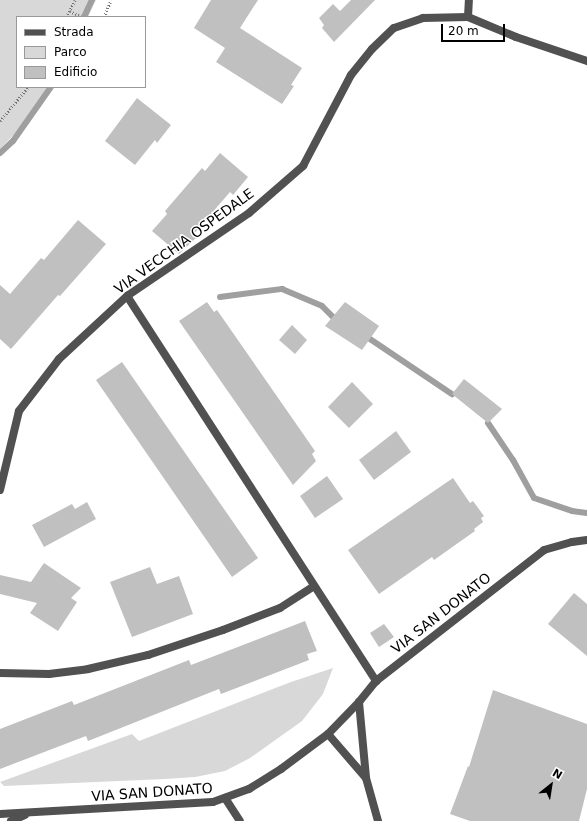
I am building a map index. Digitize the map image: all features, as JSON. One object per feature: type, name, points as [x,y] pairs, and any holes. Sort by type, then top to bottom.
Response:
[{"type":"street","points":[[468,18],[469,0]]},
{"type":"street","name":"VIA VECCHIA OSPEDALE","points":[[0,490],[19,411],[59,359],[127,296],[249,214],[303,166],[351,75],[372,49],[394,28],[423,18],[468,18],[516,37],[587,61]]},
{"type":"street","points":[[127,296],[376,681]]},
{"type":"street","name":"VIA SAN DONATO","points":[[0,814],[213,802],[249,789],[281,769],[328,734],[359,702],[376,681],[544,550],[572,542],[587,540]]},
{"type":"street","points":[[0,673],[50,674],[88,669],[148,655],[223,630],[280,608],[314,586]]},
{"type":"street","points":[[359,702],[366,778],[378,821]]},
{"type":"street","points":[[328,734],[366,778]]},
{"type":"street","points":[[225,798],[240,821]]},
{"type":"street","name":"VIA SAN DONATO","points":[[11,821],[30,812]]},
{"type":"path","points":[[67,16],[75,0]]},
{"type":"path","points":[[104,16],[111,0]]},
{"type":"path","points":[[70,11],[80,16]]},
{"type":"path","points":[[0,121],[27,88]]},
{"type":"green space","points":[[0,0],[96,0],[88,16],[16,16],[16,88],[48,88],[22,126],[0,149]]},
{"type":"green space","points":[[333,668],[323,694],[302,721],[250,758],[225,771],[195,777],[165,779],[4,786],[0,782],[132,734],[139,741],[291,682]]},
{"type":"building","points":[[211,0],[258,0],[240,28],[302,68],[291,85],[294,86],[282,104],[216,62],[225,48],[194,28]]},
{"type":"building","points":[[351,0],[375,0],[334,42],[322,28],[324,25],[319,18],[333,4],[340,11]]},
{"type":"building","points":[[137,98],[171,125],[157,143],[155,140],[135,165],[105,141]]},
{"type":"building","points":[[220,153],[248,177],[233,195],[230,192],[192,236],[196,238],[179,254],[152,231],[167,214],[165,211],[202,168],[205,171]]},
{"type":"building","points":[[78,220],[106,244],[60,296],[58,295],[11,349],[0,339],[0,285],[10,294],[41,258],[44,260]]},
{"type":"building","points":[[207,302],[214,312],[217,310],[315,451],[312,454],[316,461],[293,485],[179,321]]},
{"type":"building","points":[[345,302],[379,326],[362,350],[325,326]]},
{"type":"building","points":[[292,325],[307,340],[295,354],[279,340]]},
{"type":"building","points":[[122,362],[258,558],[232,577],[96,380]]},
{"type":"building","points":[[464,379],[502,409],[488,423],[452,394]]},
{"type":"building","points":[[352,382],[373,404],[349,428],[328,407]]},
{"type":"building","points":[[396,431],[411,452],[374,480],[359,460]]},
{"type":"building","points":[[327,476],[343,499],[315,518],[300,496]]},
{"type":"building","points":[[453,478],[470,503],[473,501],[484,516],[481,518],[483,522],[474,529],[475,531],[434,560],[432,557],[379,594],[348,550]]},
{"type":"building","points":[[87,502],[96,519],[44,547],[32,525],[72,504],[75,509]]},
{"type":"building","points":[[44,563],[81,588],[71,598],[77,602],[58,631],[30,613],[37,603],[0,594],[0,575],[31,582]]},
{"type":"building","points":[[150,567],[157,584],[179,576],[193,614],[132,637],[110,582]]},
{"type":"building","points":[[574,593],[587,604],[587,656],[548,624]]},
{"type":"building","points":[[305,621],[317,651],[307,654],[309,660],[221,694],[219,689],[88,741],[86,736],[0,769],[0,729],[72,701],[74,705],[189,660],[191,665]]},
{"type":"building","points":[[384,624],[394,637],[379,647],[370,633]]},
{"type":"building","points":[[493,690],[587,724],[587,789],[579,821],[470,821],[450,814],[468,766],[469,767]]},
{"type":"waterway","points":[[84,16],[92,0]]},
{"type":"waterway","points":[[0,153],[13,141],[50,88]]},
{"type":"waterway","points":[[220,297],[282,289],[322,306],[333,317]]},
{"type":"waterway","points":[[370,339],[452,394]]},
{"type":"waterway","points":[[488,423],[513,460],[534,498],[572,511],[587,513]]}]
